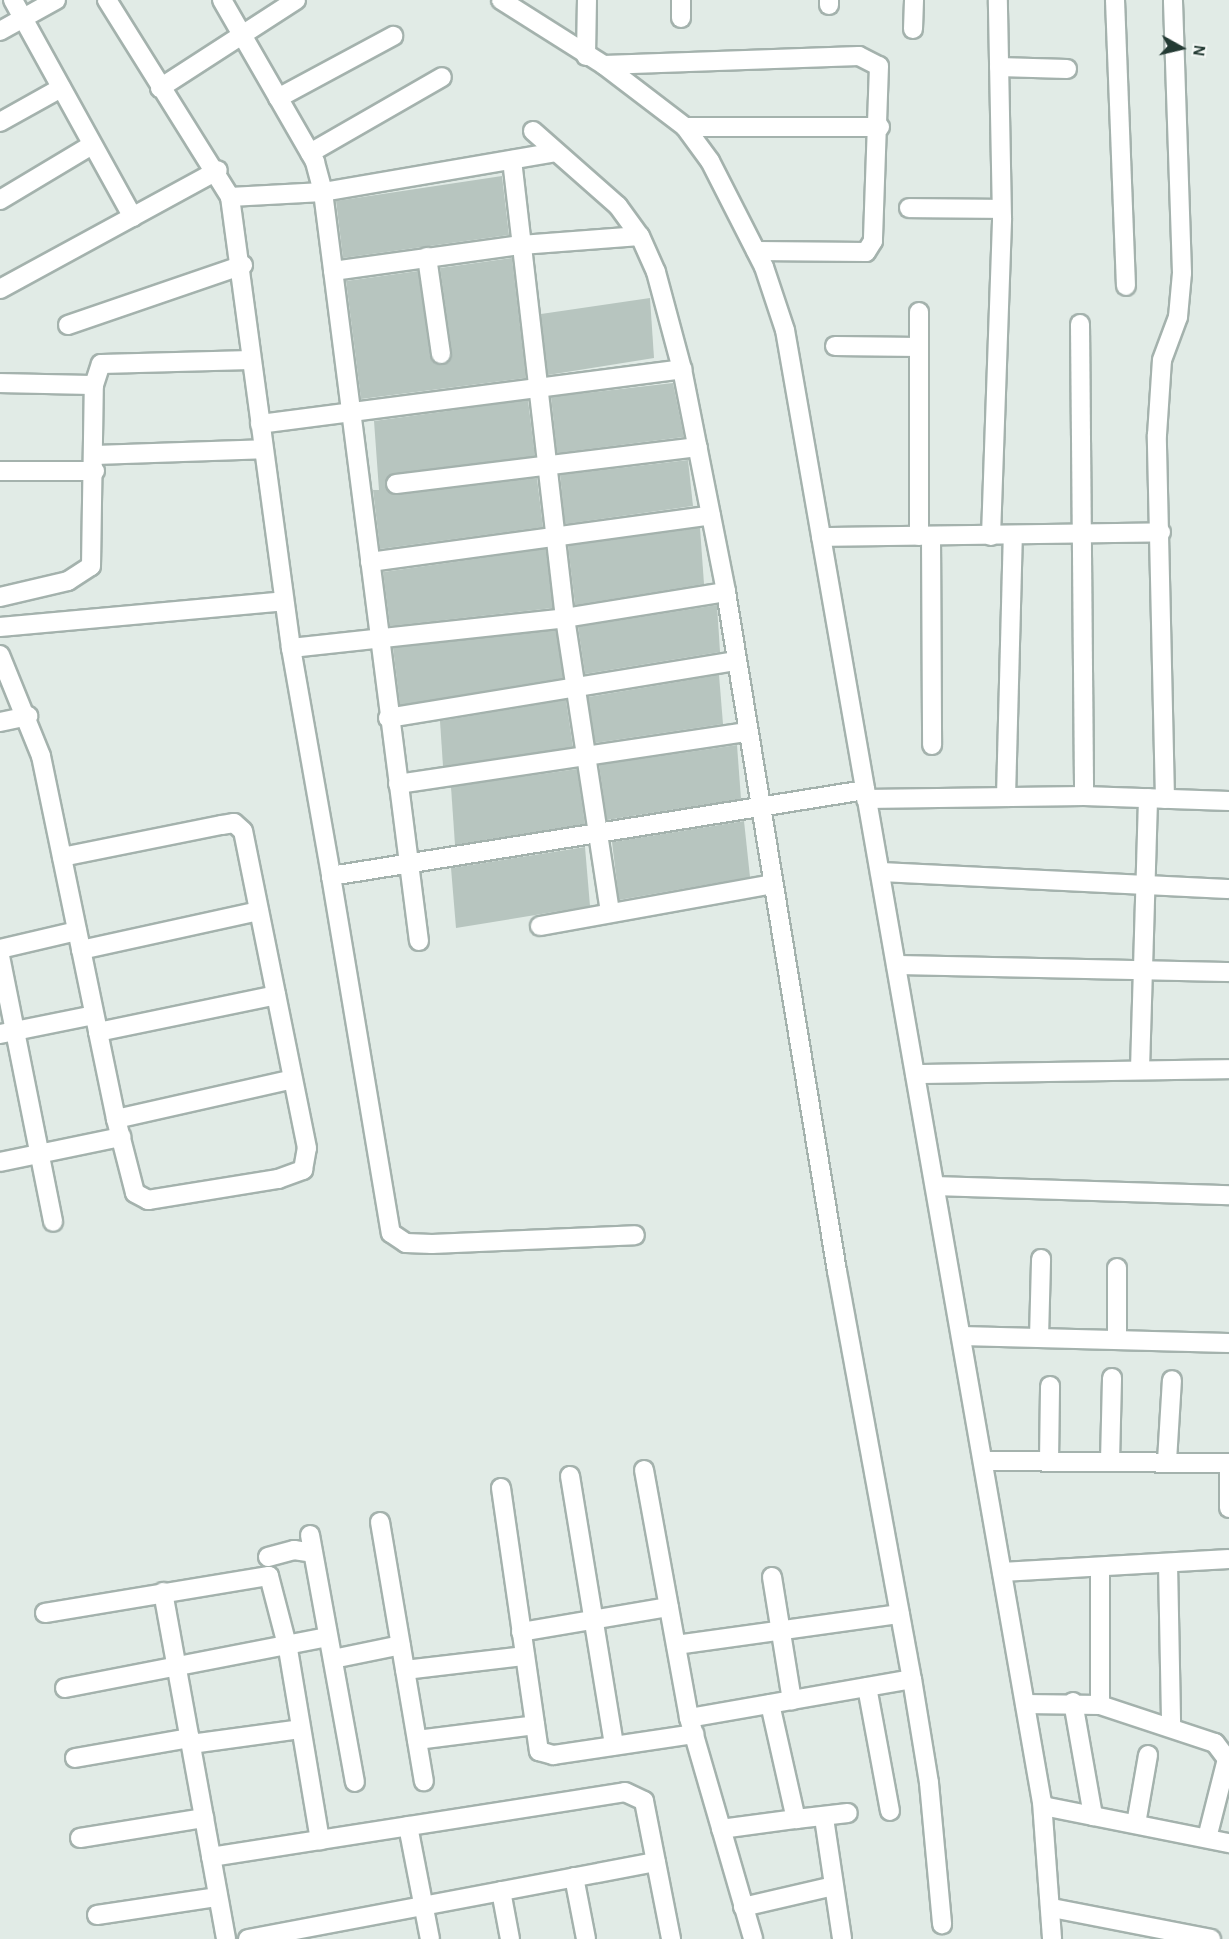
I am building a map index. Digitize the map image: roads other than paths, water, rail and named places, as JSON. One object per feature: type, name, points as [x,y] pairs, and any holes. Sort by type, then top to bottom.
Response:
[{"type":"street","points":[[13,0],[133,218]]},
{"type":"street","points":[[0,31],[56,0]]},
{"type":"street","points":[[107,0],[160,88],[218,170],[230,197],[243,265],[263,449],[291,648],[332,876],[391,1233],[406,1243],[432,1244],[635,1235]]},
{"type":"street","points":[[222,0],[310,153],[323,192],[380,637],[388,718],[419,941]]},
{"type":"street","points":[[160,88],[240,32],[296,0]]},
{"type":"street","points":[[501,0],[586,56],[604,65],[685,127],[710,161],[756,251],[785,330],[1043,1806],[1052,1908],[1052,1939]]},
{"type":"street","points":[[586,56],[587,0]]},
{"type":"street","points":[[913,29],[914,0]]},
{"type":"street","points":[[991,536],[1001,209],[998,0]]},
{"type":"street","points":[[1115,0],[1126,286]]},
{"type":"street","points":[[1140,1069],[1145,887],[1156,799],[1161,532],[1160,389],[1162,360],[1178,317],[1182,273],[1173,0]]},
{"type":"street","points":[[278,98],[393,36]]},
{"type":"street","points":[[604,65],[871,58],[879,66],[880,127],[873,241],[866,252],[756,251]]},
{"type":"street","points":[[999,67],[1067,69]]},
{"type":"street","points":[[310,153],[442,77]]},
{"type":"street","points":[[0,122],[61,88]]},
{"type":"street","points":[[685,127],[880,127]]},
{"type":"street","points":[[533,131],[618,206],[640,236],[656,272],[682,369],[726,592],[760,810],[912,1679],[929,1783],[942,1924]]},
{"type":"street","points":[[0,200],[92,145]]},
{"type":"street","points":[[230,197],[323,192],[556,152]]},
{"type":"street","points":[[512,160],[565,618],[610,913]]},
{"type":"street","points":[[0,289],[218,170]]},
{"type":"street","points":[[909,208],[1001,209]]},
{"type":"street","points":[[333,271],[521,245],[640,236]]},
{"type":"street","points":[[427,257],[441,354]]},
{"type":"street","points":[[68,325],[243,265]]},
{"type":"street","points":[[919,312],[932,745]]},
{"type":"street","points":[[1080,324],[1086,535],[1084,796]]},
{"type":"street","points":[[835,346],[919,347]]},
{"type":"street","points":[[0,597],[68,581],[91,566],[95,463],[95,371],[108,362],[252,360]]},
{"type":"street","points":[[260,424],[351,411],[538,390],[682,369]]},
{"type":"street","points":[[0,383],[94,385]]},
{"type":"street","points":[[396,484],[698,447]]},
{"type":"street","points":[[0,471],[263,449]]},
{"type":"street","points":[[370,562],[711,515]]},
{"type":"street","points":[[821,537],[1086,535],[1161,532]]},
{"type":"street","points":[[1006,797],[1013,536]]},
{"type":"street","points":[[291,648],[565,618],[726,592]]},
{"type":"street","points":[[0,627],[284,601]]},
{"type":"street","points":[[0,655],[28,716],[62,857],[120,1137],[135,1193],[148,1200],[294,1175],[307,1161],[307,1148],[243,831],[234,823],[62,857]]},
{"type":"street","points":[[388,718],[577,691],[736,661]]},
{"type":"street","points":[[0,722],[28,716]]},
{"type":"street","points":[[398,784],[587,758],[747,732]]},
{"type":"street","points":[[332,876],[866,794],[1084,796],[1229,801]]},
{"type":"street","points":[[880,872],[1145,887],[1229,889]]},
{"type":"street","points":[[540,926],[773,884]]},
{"type":"street","points":[[81,950],[259,911]]},
{"type":"street","points":[[0,949],[77,931]]},
{"type":"street","points":[[0,956],[8,1033],[40,1155],[53,1222]]},
{"type":"street","points":[[896,965],[1229,972]]},
{"type":"street","points":[[8,1033],[96,1023],[276,995]]},
{"type":"street","points":[[915,1074],[1229,1069]]},
{"type":"street","points":[[116,1119],[293,1079]]},
{"type":"street","points":[[0,1162],[120,1137]]},
{"type":"street","points":[[935,1186],[1229,1195]]},
{"type":"street","points":[[1039,1338],[1041,1259]]},
{"type":"street","points":[[1116,1340],[1117,1268]]},
{"type":"street","points":[[961,1336],[1229,1344]]},
{"type":"street","points":[[1110,1461],[1112,1378]]},
{"type":"street","points":[[1167,1461],[1172,1380]]},
{"type":"street","points":[[1049,1461],[1050,1386]]},
{"type":"street","points":[[983,1461],[1167,1461],[1229,1464],[1229,1508]]},
{"type":"street","points":[[644,1470],[692,1726],[753,1939]]},
{"type":"street","points":[[570,1476],[614,1745]]},
{"type":"street","points":[[501,1488],[535,1725],[544,1755],[614,1745],[770,1704],[912,1679]]},
{"type":"street","points":[[380,1522],[424,1780]]},
{"type":"street","points":[[310,1535],[355,1782]]},
{"type":"street","points":[[268,1557],[294,1550],[313,1553]]},
{"type":"street","points":[[1002,1572],[1229,1559]]},
{"type":"street","points":[[1168,1563],[1171,1725]]},
{"type":"street","points":[[1100,1567],[1100,1705]]},
{"type":"street","points":[[45,1613],[269,1576],[288,1649],[320,1840]]},
{"type":"street","points":[[772,1577],[792,1700]]},
{"type":"street","points":[[163,1592],[226,1939]]},
{"type":"street","points":[[521,1632],[669,1607]]},
{"type":"street","points":[[676,1645],[900,1614]]},
{"type":"street","points":[[65,1688],[288,1649],[328,1637]]},
{"type":"street","points":[[333,1659],[401,1645]]},
{"type":"street","points":[[405,1670],[525,1656]]},
{"type":"street","points":[[867,1687],[890,1811]]},
{"type":"street","points":[[1025,1704],[1073,1702],[1100,1705],[1171,1725],[1215,1743],[1227,1759],[1207,1838]]},
{"type":"street","points":[[1073,1702],[1093,1816]]},
{"type":"street","points":[[770,1704],[796,1819]]},
{"type":"street","points":[[417,1740],[535,1725]]},
{"type":"street","points":[[75,1758],[190,1741],[300,1729]]},
{"type":"street","points":[[1136,1824],[1148,1755]]},
{"type":"street","points":[[211,1857],[625,1792],[644,1802],[671,1939]]},
{"type":"street","points":[[1043,1806],[1229,1842]]},
{"type":"street","points":[[721,1829],[796,1819],[824,1818],[848,1813]]},
{"type":"street","points":[[80,1838],[204,1818]]},
{"type":"street","points":[[824,1818],[842,1939]]},
{"type":"street","points":[[408,1826],[430,1939]]},
{"type":"street","points":[[248,1939],[656,1862]]},
{"type":"street","points":[[574,1877],[586,1939]]},
{"type":"street","points":[[743,1906],[834,1886]]},
{"type":"street","points":[[501,1891],[510,1939]]},
{"type":"street","points":[[97,1915],[218,1897]]},
{"type":"street","points":[[1052,1908],[1211,1939]]}]
